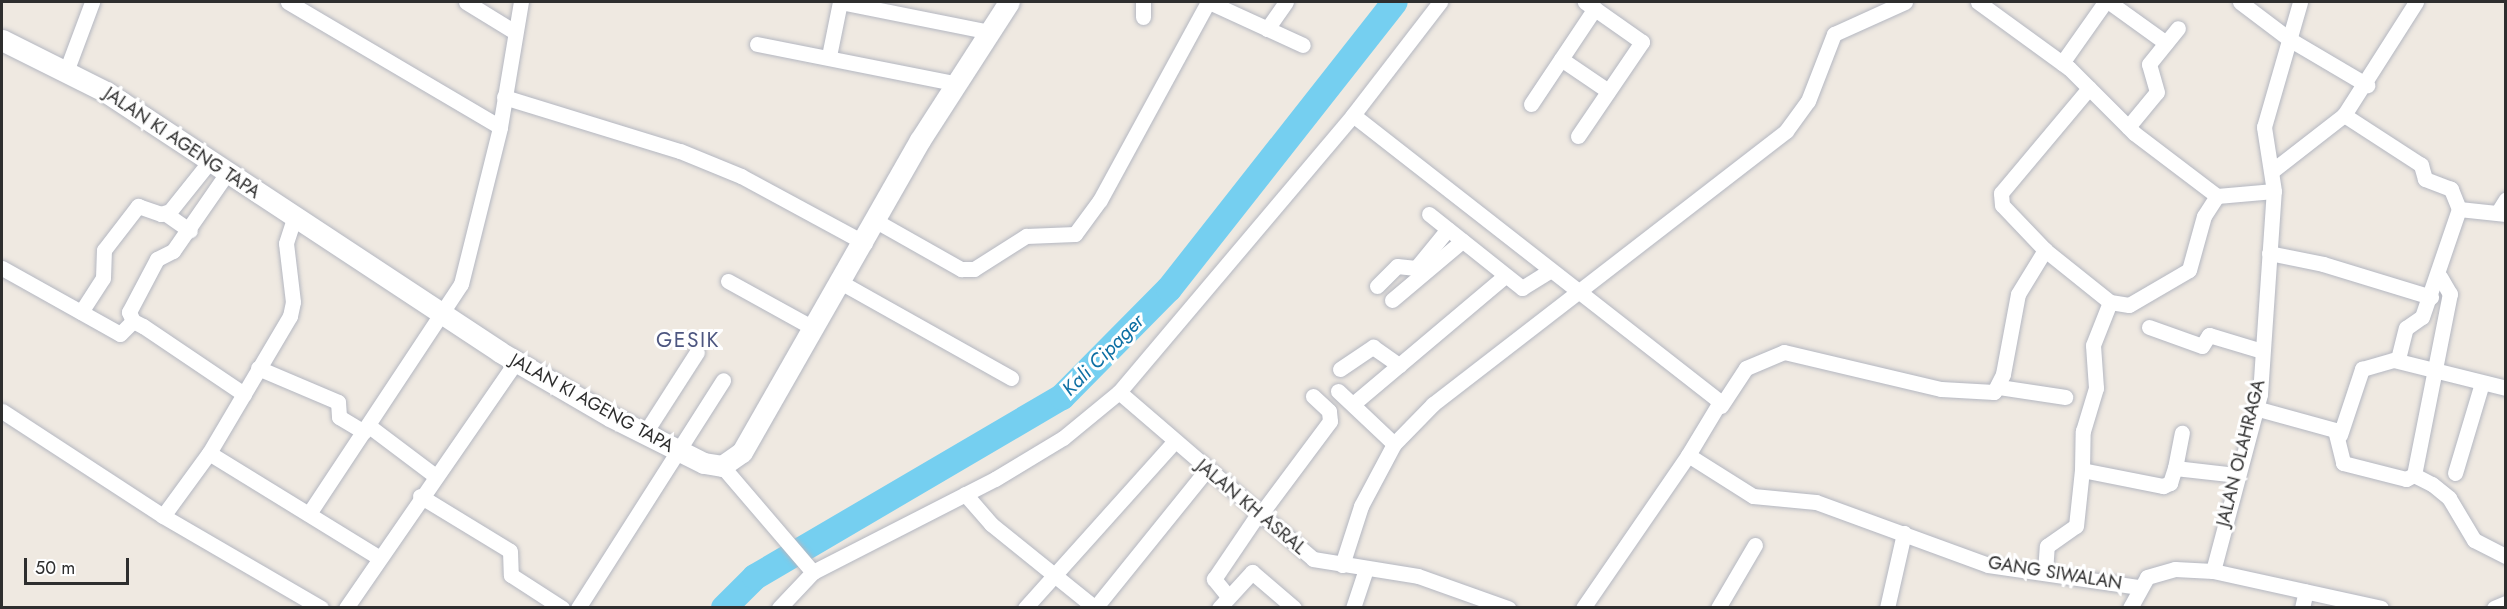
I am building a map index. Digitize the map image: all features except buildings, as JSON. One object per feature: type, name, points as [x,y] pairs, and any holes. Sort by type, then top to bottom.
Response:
[{"type":"street","points":[[67,69],[92,2]]},
{"type":"street","points":[[288,2],[500,127]]},
{"type":"street","points":[[466,2],[515,32]]},
{"type":"street","points":[[310,512],[367,429],[464,276],[500,127],[521,2]]},
{"type":"street","points":[[830,56],[840,2],[986,31]]},
{"type":"street","points":[[811,569],[722,466],[742,452],[865,243],[954,83],[986,31],[1009,2]]},
{"type":"street","points":[[1143,2],[1143,17]]},
{"type":"street","points":[[876,221],[961,269],[974,269],[1040,232],[1075,234],[1100,200],[1208,2],[1304,45]]},
{"type":"street","points":[[1268,29],[1286,2]]},
{"type":"street","points":[[782,607],[811,569],[965,494],[1063,438],[1119,392],[1353,115],[1440,2]]},
{"type":"street","points":[[1342,565],[1361,506],[1394,444],[1433,404],[1575,291],[1786,131],[1808,101],[1820,60],[1834,34],[1905,2]]},
{"type":"street","points":[[1978,2],[2062,63],[2128,127],[2217,196],[2274,191]]},
{"type":"street","points":[[2062,63],[2104,2]]},
{"type":"street","points":[[2109,2],[2166,43]]},
{"type":"street","points":[[2240,2],[2289,39],[2367,85]]},
{"type":"street","name":"JALAN OLAHRAGA","points":[[2213,571],[2255,408],[2262,351],[2274,191],[2265,112],[2300,2]]},
{"type":"street","points":[[2272,171],[2344,116],[2367,85],[2416,2]]},
{"type":"street","points":[[1531,104],[1562,59],[1590,5],[1641,38],[1578,136]]},
{"type":"street","points":[[2128,127],[2157,92],[2149,64],[2178,28]]},
{"type":"street","name":"JALAN KI AGENG TAPA","points":[[2,40],[67,69],[516,362],[677,450],[722,466]]},
{"type":"street","points":[[757,44],[830,56],[954,83]]},
{"type":"street","points":[[1562,59],[1608,91]]},
{"type":"street","points":[[2089,88],[2001,193],[2002,205],[2045,250],[2110,302],[2129,305],[2189,270],[2204,216],[2217,196]]},
{"type":"street","points":[[504,97],[680,151],[741,176],[865,243]]},
{"type":"street","points":[[1353,115],[1721,406]]},
{"type":"street","points":[[2344,116],[2421,165],[2425,179],[2451,189],[2459,209],[2440,277],[2421,318],[2407,326],[2401,356],[2362,369],[2340,435],[2343,463],[2406,479],[2414,475]]},
{"type":"street","points":[[166,214],[219,167]]},
{"type":"street","points":[[219,167],[190,231],[173,251],[157,260],[129,312],[133,321],[186,350],[244,394]]},
{"type":"street","points":[[81,312],[103,278],[104,250],[140,205],[166,214],[190,231]]},
{"type":"street","points":[[2459,209],[2503,208]]},
{"type":"street","points":[[1430,214],[1522,288],[1549,271]]},
{"type":"street","points":[[164,516],[209,453],[244,394],[293,302],[286,243],[294,219]]},
{"type":"street","points":[[1397,266],[1416,268],[1448,229]]},
{"type":"street","points":[[1392,300],[1462,241]]},
{"type":"street","points":[[1999,387],[2018,294],[2045,250]]},
{"type":"street","points":[[2269,254],[2323,264],[2432,297]]},
{"type":"street","points":[[1397,266],[1414,281]]},
{"type":"street","points":[[1377,286],[1397,266]]},
{"type":"street","points":[[2,268],[120,334],[133,321]]},
{"type":"street","points":[[1353,404],[1505,276]]},
{"type":"street","points":[[2414,475],[2431,371],[2450,294],[2440,277]]},
{"type":"street","points":[[728,281],[813,328]]},
{"type":"street","points":[[842,283],[1011,378]]},
{"type":"street","points":[[2045,572],[2047,546],[2076,526],[2082,470],[2083,431],[2096,388],[2094,339],[2110,302]]},
{"type":"street","points":[[2149,327],[2202,346],[2208,335],[2262,351]]},
{"type":"street","points":[[1340,369],[1373,347],[1399,365]]},
{"type":"street","points":[[645,433],[697,352]]},
{"type":"street","points":[[1583,608],[1746,369],[1784,352],[1941,389],[1988,394],[1999,387],[2065,397]]},
{"type":"street","points":[[2394,360],[2505,388]]},
{"type":"street","points":[[346,608],[434,475],[516,362]]},
{"type":"street","points":[[258,368],[338,402],[339,417],[367,429],[434,475]]},
{"type":"street","points":[[578,608],[723,380]]},
{"type":"street","points":[[2455,473],[2482,383]]},
{"type":"street","points":[[1338,391],[1394,444]]},
{"type":"street","name":"JALAN KH ASRAL","points":[[1119,392],[1174,442],[1208,468],[1313,559],[1418,576],[1508,608]]},
{"type":"street","points":[[1294,608],[1252,572],[1223,601],[1214,579],[1259,514],[1330,421],[1329,411],[1313,396]]},
{"type":"street","points":[[2255,408],[2325,426],[2340,435]]},
{"type":"street","points":[[2,411],[164,516],[321,608]]},
{"type":"street","points":[[2082,470],[2163,486],[2170,483],[2182,434]]},
{"type":"street","points":[[1025,608],[1174,442]]},
{"type":"street","points":[[209,453],[310,512],[378,557]]},
{"type":"street","name":"GANG SIWALAN","points":[[1688,455],[1753,496],[1816,502],[1989,565],[2139,586]]},
{"type":"street","points":[[965,494],[1052,576],[1095,608],[1208,468]]},
{"type":"street","points":[[2175,468],[2236,475]]},
{"type":"street","points":[[2414,475],[2449,498],[2453,514],[2484,549],[2505,556]]},
{"type":"street","points":[[420,496],[510,551],[511,575],[562,608]]},
{"type":"street","points":[[1887,608],[1904,533]]},
{"type":"street","points":[[1718,608],[1755,545]]},
{"type":"street","points":[[1353,608],[1366,569]]},
{"type":"street","points":[[2130,608],[2139,586],[2160,572],[2213,571],[2381,608]]},
{"type":"street","points":[[2302,608],[2306,591]]},
{"type":"street","points":[[2494,608],[2505,603]]},
{"type":"waterway","name":"Kali Cipager","points":[[724,608],[755,577],[1062,397],[1169,289],[1395,2]]},
{"type":"district","name":"GESIK","points":[[688,340]]}]
